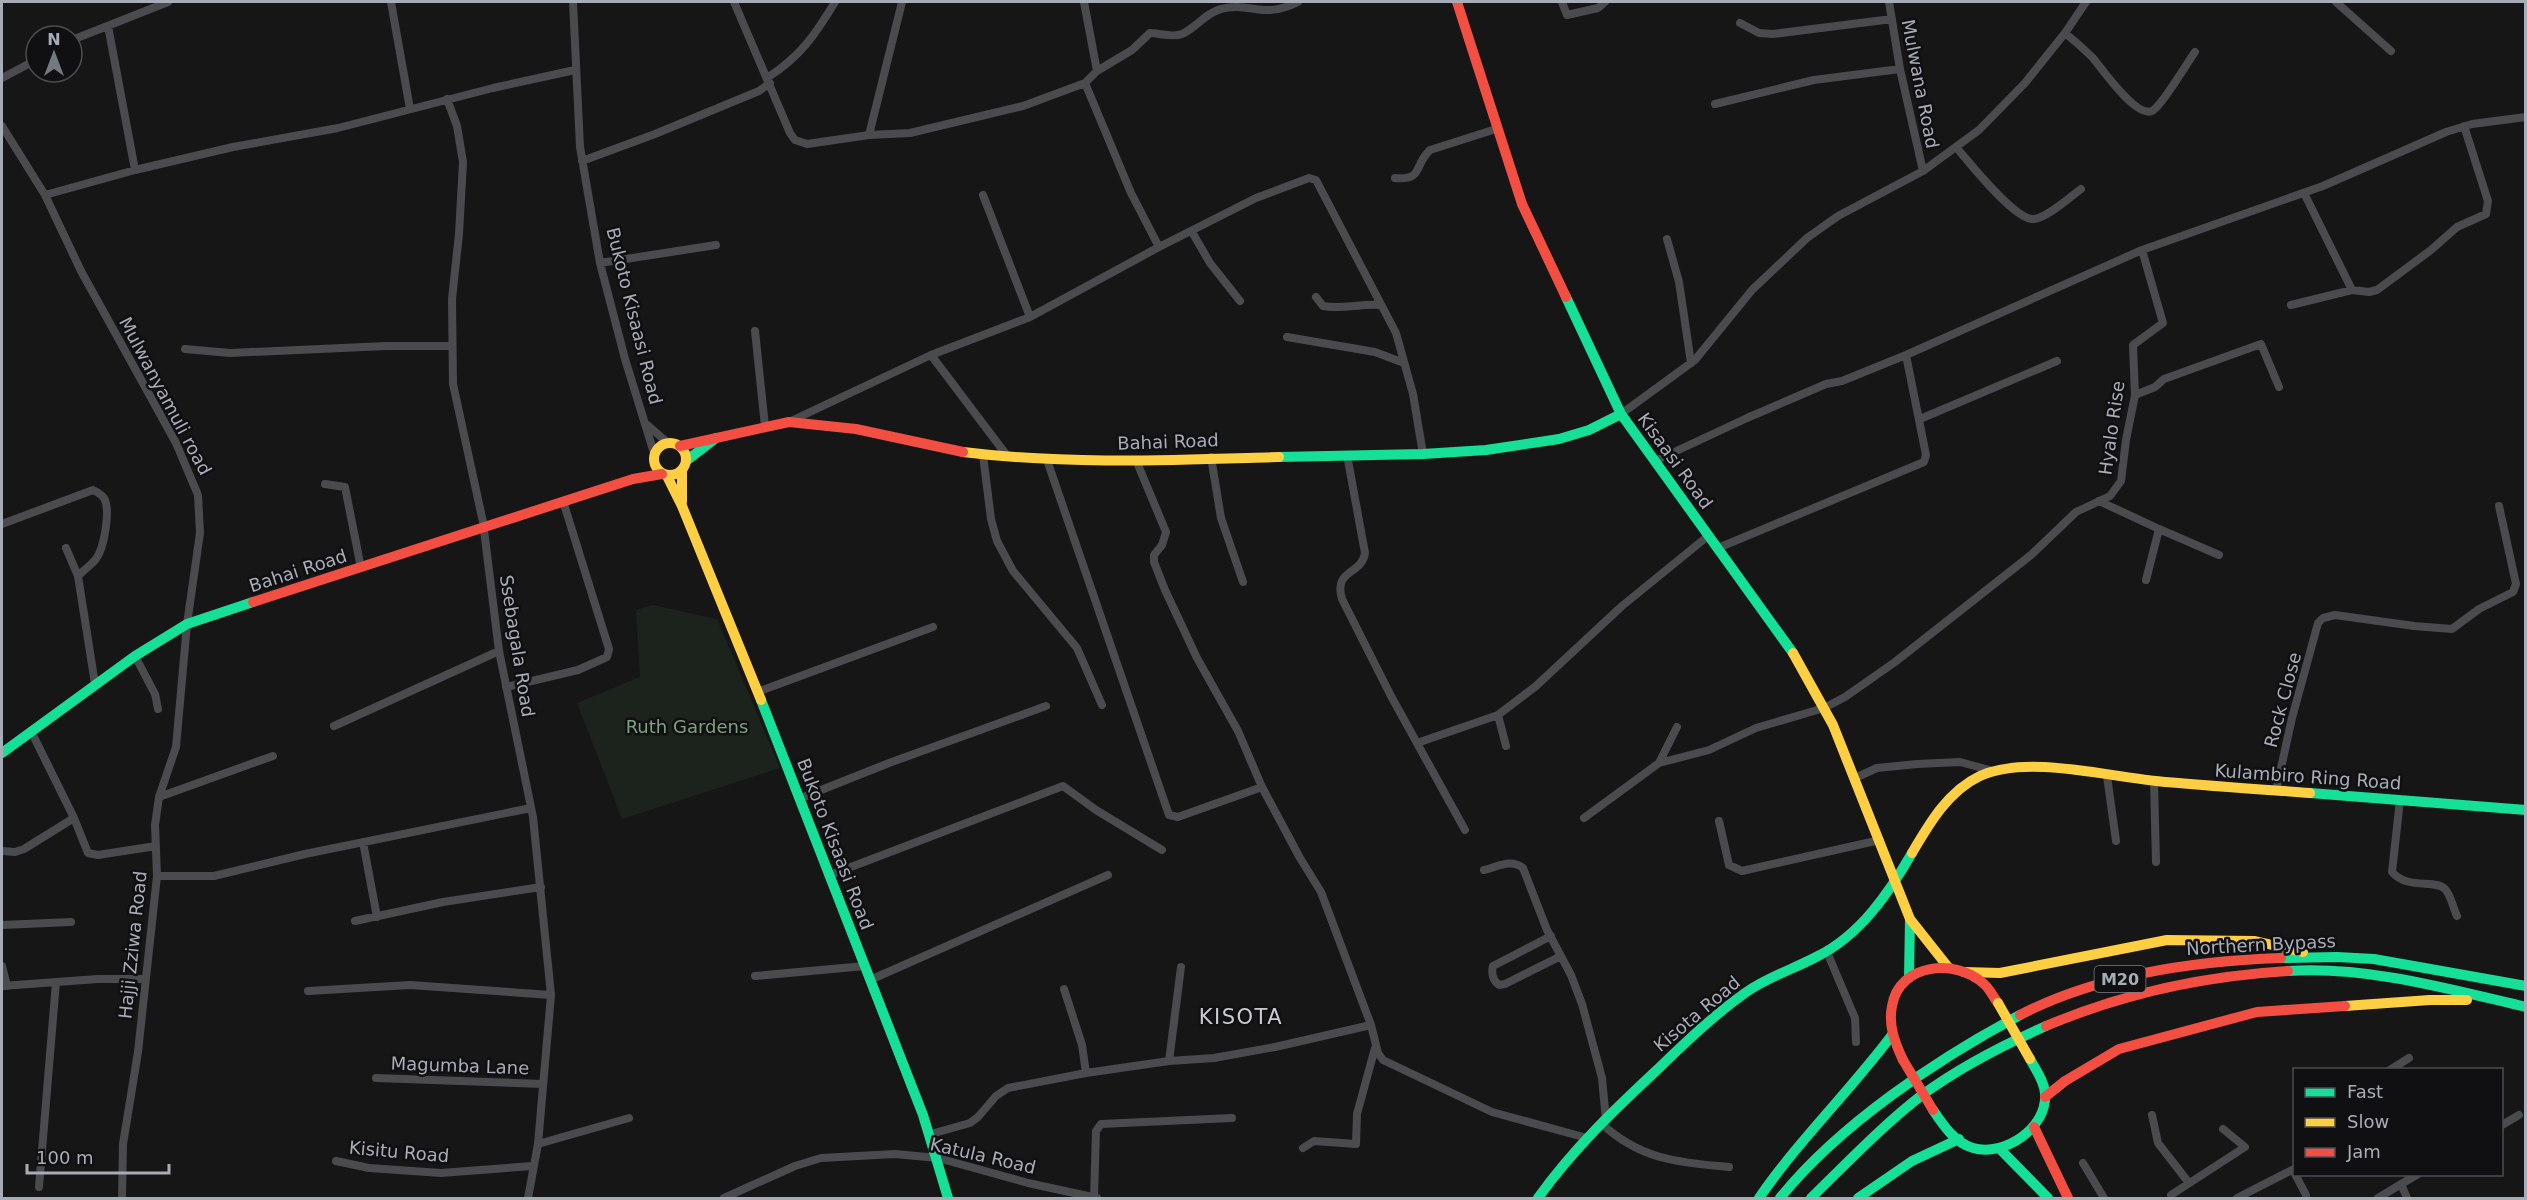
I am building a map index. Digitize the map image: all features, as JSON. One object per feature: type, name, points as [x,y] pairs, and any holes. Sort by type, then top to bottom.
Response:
[{"type":"main road","name":"Kisaasi Road","points":[[1457,2],[1522,204],[1621,414],[1782,636],[1824,708],[1855,778],[1910,919]]},
{"type":"main road","name":"Bahai Road","points":[[680,446],[789,422],[856,429],[918,445],[984,455],[1047,460],[1423,454],[1486,450],[1559,439],[1589,430],[1621,414]]},
{"type":"main road","name":"Bahai Road","points":[[684,466],[716,438]]},
{"type":"main road","points":[[668,443],[680,446],[686,456],[684,466],[677,474],[664,475],[654,465],[654,457],[658,448],[668,443]]},
{"type":"main road","name":"Bahai Road","points":[[633,479],[654,457]]},
{"type":"main road","name":"Bukoto Kisaasi Road","points":[[682,506],[684,466]]},
{"type":"main road","name":"Bahai Road","points":[[2,753],[135,656],[187,624],[633,479],[664,475]]},
{"type":"main road","name":"Bukoto Kisaasi Road","points":[[664,475],[682,506],[801,798],[931,1134],[948,1198]]},
{"type":"main road","name":"Kulambiro Ring Road","points":[[1993,771],[2010,766],[2028,766],[2154,782],[2526,810]]},
{"type":"main road","name":"Kisota Road","points":[[1539,1198],[1587,1138],[1702,1028],[1748,990],[1827,952],[1851,935],[1895,880],[1917,842],[1958,789],[1972,779],[1993,771]]},
{"type":"main road","points":[[1910,919],[1948,967]]},
{"type":"main road","points":[[1909,978],[1910,919]]},
{"type":"main road","points":[[1964,972],[2000,973],[2033,968],[2167,940],[2255,941],[2325,957]]},
{"type":"main road","name":"Northern Bypass","points":[[1780,1198],[1817,1156],[1900,1090],[1969,1041],[2027,1010],[2073,991],[2160,969],[2223,960],[2325,957],[2372,959],[2429,966],[2526,987]]},
{"type":"main road","points":[[1936,966],[1948,967],[1964,972],[1985,985],[1998,1003],[2042,1081],[2045,1097],[2034,1127],[2000,1149],[1973,1148],[1946,1129],[1903,1060],[1892,1035],[1893,1004],[1898,990],[1909,978],[1936,966]]},
{"type":"main road","name":"Northern Bypass","points":[[1811,1198],[1873,1136],[1939,1084],[2004,1046],[2069,1018],[2130,996],[2268,972],[2334,971],[2414,983],[2526,1007]]},
{"type":"main road","points":[[2045,1097],[2065,1081],[2119,1048],[2257,1012],[2430,1000],[2499,1001]]},
{"type":"main road","points":[[1759,1198],[1818,1122],[1868,1070],[1892,1035]]},
{"type":"main road","points":[[2034,1127],[2068,1198]]},
{"type":"main road","points":[[1858,1198],[1912,1161],[1959,1139]]},
{"type":"main road","points":[[2000,1149],[2048,1198]]},
{"type":"street","points":[[84,35],[168,2]]},
{"type":"street","points":[[391,2],[410,109]]},
{"type":"street","name":"Bukoto Kisaasi Road","points":[[573,2],[575,70],[582,161],[600,263],[654,457]]},
{"type":"street","points":[[734,2],[790,133],[800,143],[807,144],[869,135],[910,133],[1049,98],[1085,83],[1097,71],[1132,50],[1150,33],[1172,35],[1184,33],[1200,20],[1222,8],[1280,10],[1298,2]]},
{"type":"street","points":[[582,161],[759,91],[768,80],[805,48],[835,2]]},
{"type":"street","points":[[869,135],[902,2]]},
{"type":"street","points":[[1084,2],[1097,71]]},
{"type":"street","points":[[1563,2],[1567,15],[1598,8],[1605,2]]},
{"type":"street","name":"Mulwana Road","points":[[1889,2],[1900,69],[1923,171]]},
{"type":"street","points":[[1621,414],[1702,353],[1752,290],[1807,238],[1838,216],[1923,171],[1979,130],[2025,83],[2066,33],[2086,2]]},
{"type":"street","points":[[2336,2],[2391,51]]},
{"type":"street","points":[[1740,23],[1759,33],[1773,34],[1892,19]]},
{"type":"street","points":[[108,26],[135,170]]},
{"type":"street","points":[[2066,33],[2081,46],[2125,96],[2139,109],[2147,112],[2160,104],[2195,52]]},
{"type":"street","points":[[2,78],[24,66]]},
{"type":"street","points":[[1715,104],[1814,80],[1900,69]]},
{"type":"street","points":[[45,195],[89,185],[135,170],[233,147],[338,128],[447,99],[575,70]]},
{"type":"street","points":[[1085,83],[1131,193],[1159,247]]},
{"type":"street","name":"Ssebagala Road","points":[[447,99],[457,126],[463,162],[461,214],[452,299],[451,346],[455,399],[484,526],[499,651],[531,808],[551,995],[538,1143],[528,1198]]},
{"type":"street","points":[[1654,461],[1826,384],[1842,381],[1906,355],[2142,250],[2304,193],[2464,126],[2526,117]]},
{"type":"street","name":"Mulwanyamuli road","points":[[2,126],[45,195],[81,272],[176,443],[195,486],[199,501],[200,532],[187,624]]},
{"type":"street","points":[[2291,305],[2352,290],[2369,292],[2377,290],[2431,250],[2457,227],[2486,213],[2488,201],[2464,126]]},
{"type":"street","points":[[1395,178],[1414,177],[1430,150],[1496,129]]},
{"type":"street","points":[[1956,147],[2002,198],[2027,219],[2043,216],[2081,189]]},
{"type":"street","points":[[789,422],[931,355],[1030,317],[1159,247],[1256,198],[1303,179],[1313,178],[1396,333],[1413,394],[1423,454]]},
{"type":"street","points":[[2304,193],[2352,290]]},
{"type":"street","points":[[983,195],[1030,317]]},
{"type":"street","points":[[1192,232],[1210,263],[1240,301]]},
{"type":"street","points":[[1667,239],[1679,282],[1691,363]]},
{"type":"street","points":[[600,263],[716,245]]},
{"type":"street","name":"Hyalo Rise","points":[[1659,764],[1709,750],[1756,728],[1824,708],[1845,697],[1895,662],[2031,555],[2076,512],[2110,496],[2121,481],[2135,395],[2133,345],[2161,326],[2164,318],[2142,250]]},
{"type":"street","points":[[1316,297],[1323,306],[1331,308],[1368,303],[1381,304]]},
{"type":"street","points":[[755,331],[765,426]]},
{"type":"street","points":[[1287,337],[1375,352],[1404,363]]},
{"type":"street","points":[[2135,395],[2155,387],[2164,379],[2261,344],[2279,387]]},
{"type":"street","points":[[185,349],[230,352],[376,346],[451,346]]},
{"type":"street","points":[[931,355],[1008,458]]},
{"type":"street","points":[[1718,548],[1924,462],[1926,455],[1920,419],[1906,355]]},
{"type":"street","points":[[1920,419],[2057,361]]},
{"type":"street","name":"Bukoto Kisaasi Road","points":[[645,423],[668,443]]},
{"type":"street","points":[[984,455],[991,519],[997,541],[1013,571],[1077,648],[1102,705]]},
{"type":"street","points":[[1347,455],[1365,553],[1362,562],[1342,578],[1340,592],[1417,743],[1465,830]]},
{"type":"street","points":[[1211,458],[1221,518],[1244,582]]},
{"type":"street","points":[[1047,460],[1169,815],[1178,817],[1262,787]]},
{"type":"street","points":[[1136,460],[1166,532],[1162,544],[1154,555],[1158,571],[1197,658],[1244,744],[1262,787],[1321,892],[1371,1025],[1376,1047],[1383,1060],[1492,1112],[1587,1138]]},
{"type":"street","points":[[325,484],[345,487],[361,568]]},
{"type":"street","points":[[2,524],[93,490],[99,493],[105,499],[106,528],[97,558],[78,576]]},
{"type":"street","points":[[506,687],[578,670],[607,657],[609,649],[563,501]]},
{"type":"street","points":[[2099,501],[2218,555]]},
{"type":"street","name":"Rock Close","points":[[2276,791],[2292,718],[2318,623],[2323,618],[2335,615],[2452,629],[2479,609],[2513,592],[2517,584],[2499,506]]},
{"type":"street","points":[[2146,580],[2159,529]]},
{"type":"street","points":[[1417,743],[1498,715],[1536,686],[1622,606],[1708,536]]},
{"type":"street","points":[[66,548],[78,576],[95,684]]},
{"type":"street","name":"Hajji Zziwa Road","points":[[122,1198],[122,1160],[135,1075],[157,876],[155,825],[159,797],[176,747],[187,624]]},
{"type":"street","points":[[757,692],[933,627]]},
{"type":"street","points":[[334,726],[499,651]]},
{"type":"street","points":[[135,656],[155,694],[158,709]]},
{"type":"street","points":[[801,798],[889,763],[1047,706]]},
{"type":"street","points":[[1498,715],[1506,746]]},
{"type":"street","points":[[1584,818],[1659,764],[1677,727]]},
{"type":"street","points":[[31,731],[74,818],[88,853],[98,855],[156,846]]},
{"type":"street","points":[[159,797],[273,756]]},
{"type":"street","points":[[1855,778],[1877,768],[1917,764],[1959,762],[1993,771]]},
{"type":"street","points":[[2107,776],[2116,841]]},
{"type":"street","points":[[2154,782],[2156,862]]},
{"type":"street","points":[[830,875],[1063,786],[1096,810],[1162,850]]},
{"type":"street","points":[[2400,800],[2392,872],[2397,878],[2407,882],[2442,886],[2448,892],[2457,916]]},
{"type":"street","points":[[157,876],[214,876],[363,842],[531,808]]},
{"type":"street","points":[[2,851],[15,852],[24,849],[74,818]]},
{"type":"street","points":[[1719,821],[1729,865],[1742,871],[1880,840]]},
{"type":"street","points":[[363,842],[377,917]]},
{"type":"street","points":[[1484,870],[1508,863],[1520,865],[1551,936],[1572,975],[1590,1027],[1602,1078],[1604,1122],[1619,1139],[1634,1148],[1660,1158],[1682,1163],[1729,1167]]},
{"type":"street","points":[[870,980],[1108,876]]},
{"type":"street","points":[[355,921],[443,902],[541,888]]},
{"type":"street","points":[[2,925],[71,922]]},
{"type":"street","points":[[1551,936],[1493,966],[1492,973],[1499,985],[1505,984],[1561,956]]},
{"type":"street","points":[[1827,952],[1855,1018],[1856,1042]]},
{"type":"street","points":[[2,966],[4,986],[145,979]]},
{"type":"street","points":[[755,976],[865,966]]},
{"type":"street","points":[[1169,1061],[1181,967]]},
{"type":"street","points":[[39,1187],[56,982]]},
{"type":"street","points":[[308,991],[410,985],[551,995]]},
{"type":"street","points":[[1064,989],[1082,1045],[1086,1073]]},
{"type":"street","points":[[931,1134],[970,1123],[996,1096],[1008,1088],[1086,1073],[1169,1061],[1214,1058],[1371,1025]]},
{"type":"street","points":[[1303,1148],[1314,1141],[1356,1144],[1357,1114],[1376,1047]]},
{"type":"street","points":[[2393,1068],[2409,1059]]},
{"type":"street","name":"Magumba Lane","points":[[376,1078],[543,1084]]},
{"type":"street","points":[[2152,1115],[2158,1143],[2189,1183]]},
{"type":"street","points":[[2503,1124],[2519,1115]]},
{"type":"street","points":[[538,1143],[560,1139],[629,1118]]},
{"type":"street","points":[[1096,1198],[1096,1131],[1101,1124],[1232,1118]]},
{"type":"street","points":[[2173,1198],[2171,1195],[2245,1147],[2223,1130]]},
{"type":"street","name":"Katula Road","points":[[724,1198],[795,1166],[821,1158],[895,1154],[938,1158],[1028,1183],[1096,1198]]},
{"type":"street","name":"Kisitu Road","points":[[336,1161],[369,1168],[441,1173],[532,1166]]},
{"type":"street","points":[[2083,1163],[2104,1198]]},
{"type":"street","points":[[2237,1198],[2293,1172]]},
{"type":"street","points":[[2296,1176],[2306,1195]]},
{"type":"street","points":[[2378,1198],[2415,1176]]},
{"type":"street","points":[[2401,1184],[2408,1198]]},
{"type":"green space","name":"Ruth Gardens","points":[[653,605],[717,619],[780,768],[622,819],[577,703],[640,677],[636,610]]},
{"type":"traffic: fast","points":[[1566,297],[1621,414],[1793,653]]},
{"type":"traffic: fast","points":[[1279,457],[1423,454],[1486,450],[1559,439],[1589,430],[1621,414]]},
{"type":"traffic: fast","points":[[686,461],[716,438]]},
{"type":"traffic: fast","points":[[2,753],[135,656],[187,624],[253,602]]},
{"type":"traffic: fast","points":[[761,700],[923,1115],[948,1198]]},
{"type":"traffic: fast","points":[[2310,793],[2526,810]]},
{"type":"traffic: fast","points":[[1538,1198],[1595,1130],[1711,1020],[1753,987],[1809,961],[1847,937],[1883,898],[1912,853]]},
{"type":"traffic: fast","points":[[1909,978],[1910,919]]},
{"type":"traffic: fast","points":[[2281,958],[2374,959],[2526,986]]},
{"type":"traffic: fast","points":[[2288,971],[2318,970],[2378,975],[2438,986],[2526,1007]]},
{"type":"traffic: fast","points":[[1780,1198],[1831,1145],[1891,1096],[1956,1052],[2020,1015]]},
{"type":"traffic: fast","points":[[1811,1198],[1879,1132],[1922,1095],[1982,1057],[2046,1026]]},
{"type":"traffic: fast","points":[[1759,1198],[1892,1035]]},
{"type":"traffic: fast","points":[[1933,1110],[1950,1133],[1967,1146],[1985,1150],[2010,1144],[2032,1128],[2044,1106],[2043,1084],[2030,1059]]},
{"type":"traffic: fast","points":[[1858,1198],[1912,1161],[1959,1139]]},
{"type":"traffic: fast","points":[[2000,1149],[2048,1198]]},
{"type":"traffic: slow","points":[[670,443],[682,447],[686,459],[682,471],[670,475],[658,471],[654,459],[658,447],[670,443]]},
{"type":"traffic: slow","points":[[963,452],[1081,460],[1279,457]]},
{"type":"traffic: slow","points":[[682,471],[682,502]]},
{"type":"traffic: slow","points":[[667,476],[682,506],[761,700]]},
{"type":"traffic: slow","points":[[1793,653],[1833,725],[1910,919],[1948,967]]},
{"type":"traffic: slow","points":[[1912,853],[1940,809],[1958,790],[1980,776],[1999,770],[2042,767],[2156,781],[2310,793]]},
{"type":"traffic: slow","points":[[1964,972],[2000,973],[2167,940],[2255,941],[2303,952]]},
{"type":"traffic: slow","points":[[2345,1006],[2430,1000],[2467,1000]]},
{"type":"traffic: slow","points":[[1998,1003],[2030,1059]]},
{"type":"traffic: jam","points":[[1457,2],[1522,204],[1566,297]]},
{"type":"traffic: jam","points":[[680,446],[789,422],[856,429],[963,452]]},
{"type":"traffic: jam","points":[[253,602],[633,479],[662,474]]},
{"type":"traffic: jam","points":[[2020,1015],[2082,989],[2147,972],[2214,962],[2281,958]]},
{"type":"traffic: jam","points":[[1903,1060],[1892,1027],[1892,1006],[1897,992],[1905,981],[1917,973],[1930,969],[1959,970],[1984,984],[1998,1003]]},
{"type":"traffic: jam","points":[[2046,1026],[2105,1004],[2165,988],[2226,977],[2288,971]]},
{"type":"traffic: jam","points":[[2045,1097],[2065,1081],[2119,1049],[2257,1012],[2345,1006]]},
{"type":"traffic: jam","points":[[1903,1060],[1933,1110]]},
{"type":"traffic: jam","points":[[2034,1127],[2068,1198]]},
{"type":"district","name":"KISOTA","points":[[1241,1017]]}]
